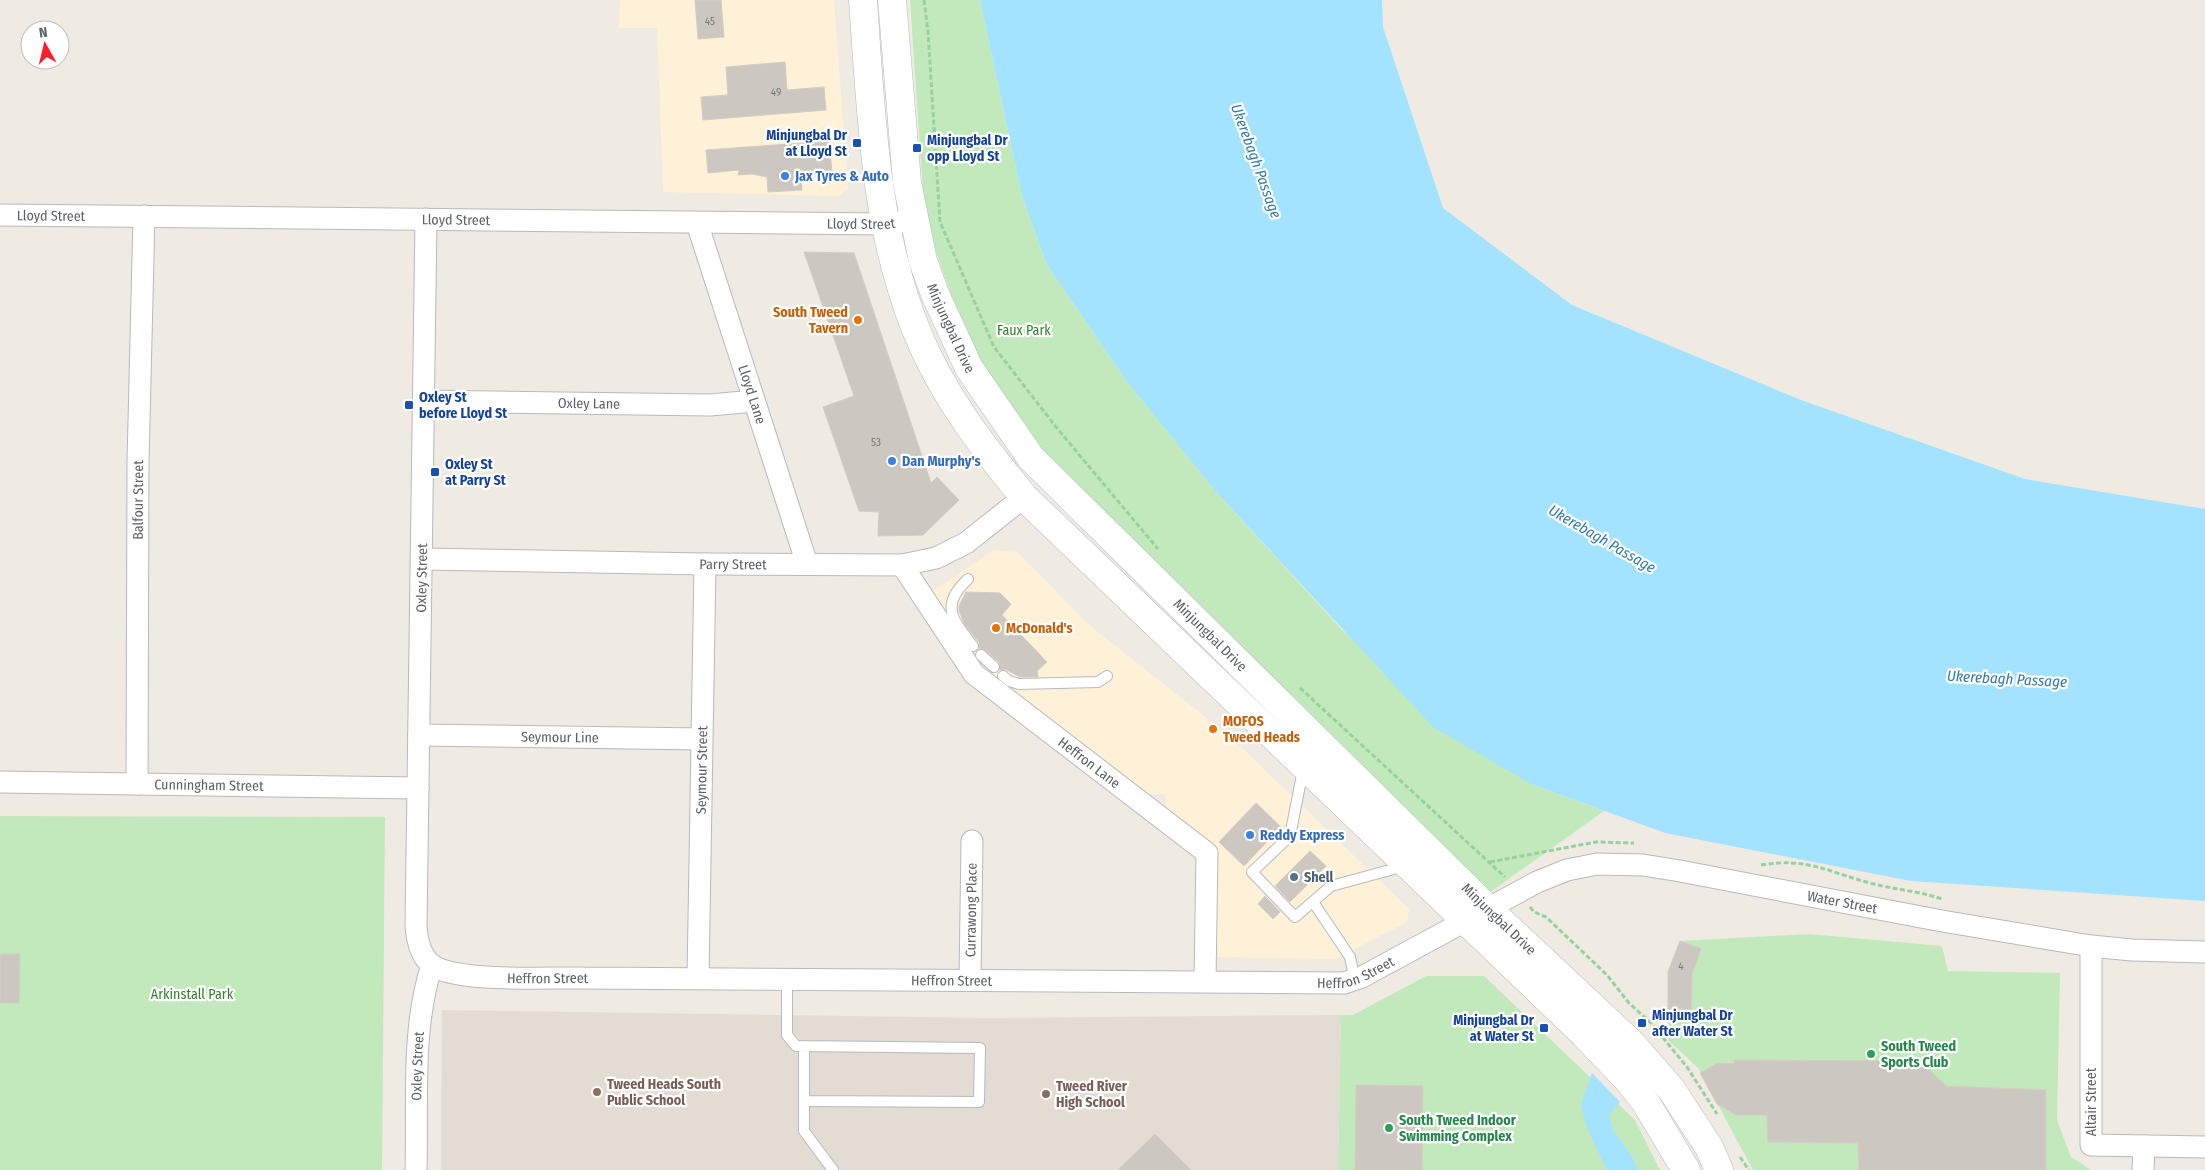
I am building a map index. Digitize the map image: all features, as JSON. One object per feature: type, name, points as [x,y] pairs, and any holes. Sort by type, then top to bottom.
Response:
[{"type":"main road","name":"Minjungbal Drive","points":[[863,0],[875,152],[884,224],[898,275],[917,332],[949,396],[982,445],[1024,497],[1408,866],[1477,915],[1630,1042],[1671,1089],[1709,1147],[1728,1161]]},
{"type":"main road","name":"Minjungbal Drive","points":[[892,0],[904,152],[913,220],[923,260],[935,294],[969,368],[1031,458],[1477,915],[1629,1081],[1660,1124],[1686,1170]]},
{"type":"street","name":"Lloyd Street","points":[[0,215],[698,223],[884,224],[913,220]]},
{"type":"street","name":"Balfour Street","points":[[137,784],[138,472],[144,216]]},
{"type":"street","name":"Oxley Street","points":[[416,1170],[419,1025],[423,992],[432,965],[423,954],[417,938],[426,219]]},
{"type":"street","name":"Lloyd Lane","points":[[698,223],[808,564]]},
{"type":"street","name":"Oxley Lane","points":[[424,401],[710,405],[754,401]]},
{"type":"street","name":"Parry Street","points":[[422,559],[705,564],[902,564],[936,558],[966,544],[1024,497]]},
{"type":"street","name":"Seymour Street","points":[[698,978],[705,564]]},
{"type":"street","name":"Heffron Lane","points":[[902,564],[974,674],[1207,853],[1205,981]]},
{"type":"street","name":"Seymour Line","points":[[419,735],[701,738]]},
{"type":"street","name":"Cunningham Street","points":[[0,782],[418,788]]},
{"type":"street","name":"Currawong Place","points":[[970,980],[972,841]]},
{"type":"street","name":"Water Street","points":[[1477,915],[1518,892],[1567,870],[1597,864],[1643,865],[1942,921],[2091,946],[2132,950],[2205,952]]},
{"type":"street","name":"Heffron Street","points":[[432,965],[453,974],[470,976],[1205,981],[1328,984],[1355,981],[1477,915]]},
{"type":"street","name":"Altair Street","points":[[2091,946],[2091,1145],[2205,1147]]},
{"type":"street","points":[[2143,1170],[2144,1146]]},
{"type":"lane","points":[[968,579],[958,588],[950,608],[953,621],[973,646]]},
{"type":"lane","points":[[981,655],[994,667]]},
{"type":"lane","points":[[1003,676],[1009,681],[1019,684],[1098,682],[1107,676]]},
{"type":"lane","points":[[1304,764],[1290,836],[1252,872],[1295,917],[1331,886],[1408,866]]},
{"type":"lane","points":[[1313,902],[1350,956],[1355,981]]},
{"type":"lane","points":[[787,979],[787,1035],[796,1046],[980,1048],[979,1102],[804,1100]]},
{"type":"lane","points":[[804,1046],[804,1131],[833,1170]]},
{"type":"path","points":[[924,0],[928,32],[940,222],[994,347],[1056,428],[1163,554]]},
{"type":"path","points":[[1295,684],[1496,868],[1534,912],[1546,917],[1607,975],[1629,1003],[1651,1022],[1687,1067],[1705,1092],[1717,1115]]},
{"type":"path","points":[[1728,1161],[1749,1170]]},
{"type":"shaded area","points":[[620,0],[834,0],[848,188],[839,196],[663,192],[657,28],[619,28]]},
{"type":"shaded area","points":[[994,550],[1017,552],[1089,625],[1233,739],[1409,909],[1407,922],[1335,959],[1213,957],[1211,845],[1166,807],[1165,794],[1149,794],[975,665],[930,593]]},
{"type":"shaded area","name":"Tweed River High School","points":[[442,1010],[987,1018],[1341,1015],[1338,1170],[441,1170]]},
{"type":"green space","name":"Faux Park","points":[[910,0],[980,0],[1022,196],[1047,265],[1128,383],[1217,493],[1343,631],[1531,784],[1604,811],[1489,893],[1044,455],[972,354],[925,220]]},
{"type":"green space","name":"Arkinstall Park","points":[[0,816],[385,817],[382,1170],[0,1170]]},
{"type":"green space","name":"South Tweed Sports Club","points":[[1809,934],[1942,946],[1948,971],[2060,973],[2057,1120],[2071,1157],[2091,1170],[1753,1170],[1698,1068],[1668,1040],[1668,972],[1680,941]]},
{"type":"green space","points":[[1426,976],[1484,976],[1635,1120],[1660,1170],[1338,1170],[1341,1015],[1353,1015]]},
{"type":"water","name":"Ukerebagh Passage","points":[[980,0],[1382,0],[1383,27],[1443,208],[1572,305],[1801,400],[2025,479],[2205,509],[2205,901],[1911,881],[1665,833],[1531,784],[1433,727],[1217,493],[1128,383],[1047,265],[1022,196]]},
{"type":"water","points":[[1592,1073],[1620,1102],[1609,1115],[1613,1131],[1631,1155],[1638,1170],[1607,1170],[1587,1128],[1581,1105]]},
{"type":"building","points":[[695,0],[721,0],[724,37],[698,39]]},
{"type":"building","points":[[785,62],[787,90],[824,87],[826,110],[703,120],[701,97],[728,95],[726,67]]},
{"type":"building","points":[[829,141],[832,172],[800,174],[802,190],[768,192],[767,177],[752,174],[738,175],[739,170],[708,173],[706,150]]},
{"type":"building","points":[[804,252],[854,253],[931,483],[937,477],[959,500],[923,535],[878,536],[879,512],[859,511],[823,407],[854,396]]},
{"type":"building","points":[[966,592],[1000,593],[1011,604],[1002,615],[1047,662],[1037,671],[1038,677],[1020,677],[1005,669],[1000,670],[999,662],[985,650],[979,648],[979,642],[965,625],[959,611],[959,606]]},
{"type":"building","name":"Reddy Express","points":[[1256,803],[1281,827],[1244,866],[1219,842]]},
{"type":"building","points":[[1310,851],[1326,866],[1290,902],[1275,886]]},
{"type":"building","points":[[1265,896],[1280,912],[1273,919],[1258,904]]},
{"type":"building","points":[[1680,941],[1701,949],[1692,974],[1691,1012],[1668,1012],[1668,972]]},
{"type":"building","points":[[0,954],[20,954],[19,1003],[0,1003]]},
{"type":"building","points":[[1734,1060],[1920,1061],[1946,1086],[2046,1090],[2046,1170],[1859,1170],[1858,1143],[1768,1142],[1767,1115],[1736,1115],[1717,1104],[1700,1073],[1718,1063],[1734,1064]]},
{"type":"building","name":"South Tweed Indoor Swimming Complex","points":[[1356,1085],[1423,1086],[1422,1170],[1355,1170]]},
{"type":"building","points":[[1155,1134],[1191,1170],[1118,1170]]},
{"type":"place","name":"Minjungbal Dr at Lloyd St","points":[[857,143]]},
{"type":"place","name":"Minjungbal Dr opp Lloyd St","points":[[917,148]]},
{"type":"place","name":"Jax Tyres & Auto","points":[[785,176]]},
{"type":"place","name":"South Tweed Tavern","points":[[858,320]]},
{"type":"place","name":"Oxley St before Lloyd St","points":[[409,405]]},
{"type":"place","name":"Dan Murphy's","points":[[892,461]]},
{"type":"place","name":"Oxley St at Parry St","points":[[435,472]]},
{"type":"place","name":"McDonald's","points":[[996,628]]},
{"type":"place","name":"MOFOS Tweed Heads","points":[[1213,729]]},
{"type":"place","name":"Reddy Express","points":[[1250,835]]},
{"type":"place","name":"Shell","points":[[1294,877]]},
{"type":"place","name":"Minjungbal Dr after Water St","points":[[1642,1023]]},
{"type":"place","name":"Minjungbal Dr at Water St","points":[[1544,1028]]},
{"type":"place","name":"South Tweed Sports Club","points":[[1871,1054]]},
{"type":"place","name":"Tweed Heads South Public School","points":[[597,1092]]},
{"type":"place","name":"Tweed River High School","points":[[1046,1094]]},
{"type":"place","name":"South Tweed Indoor Swimming Complex","points":[[1389,1128]]}]
